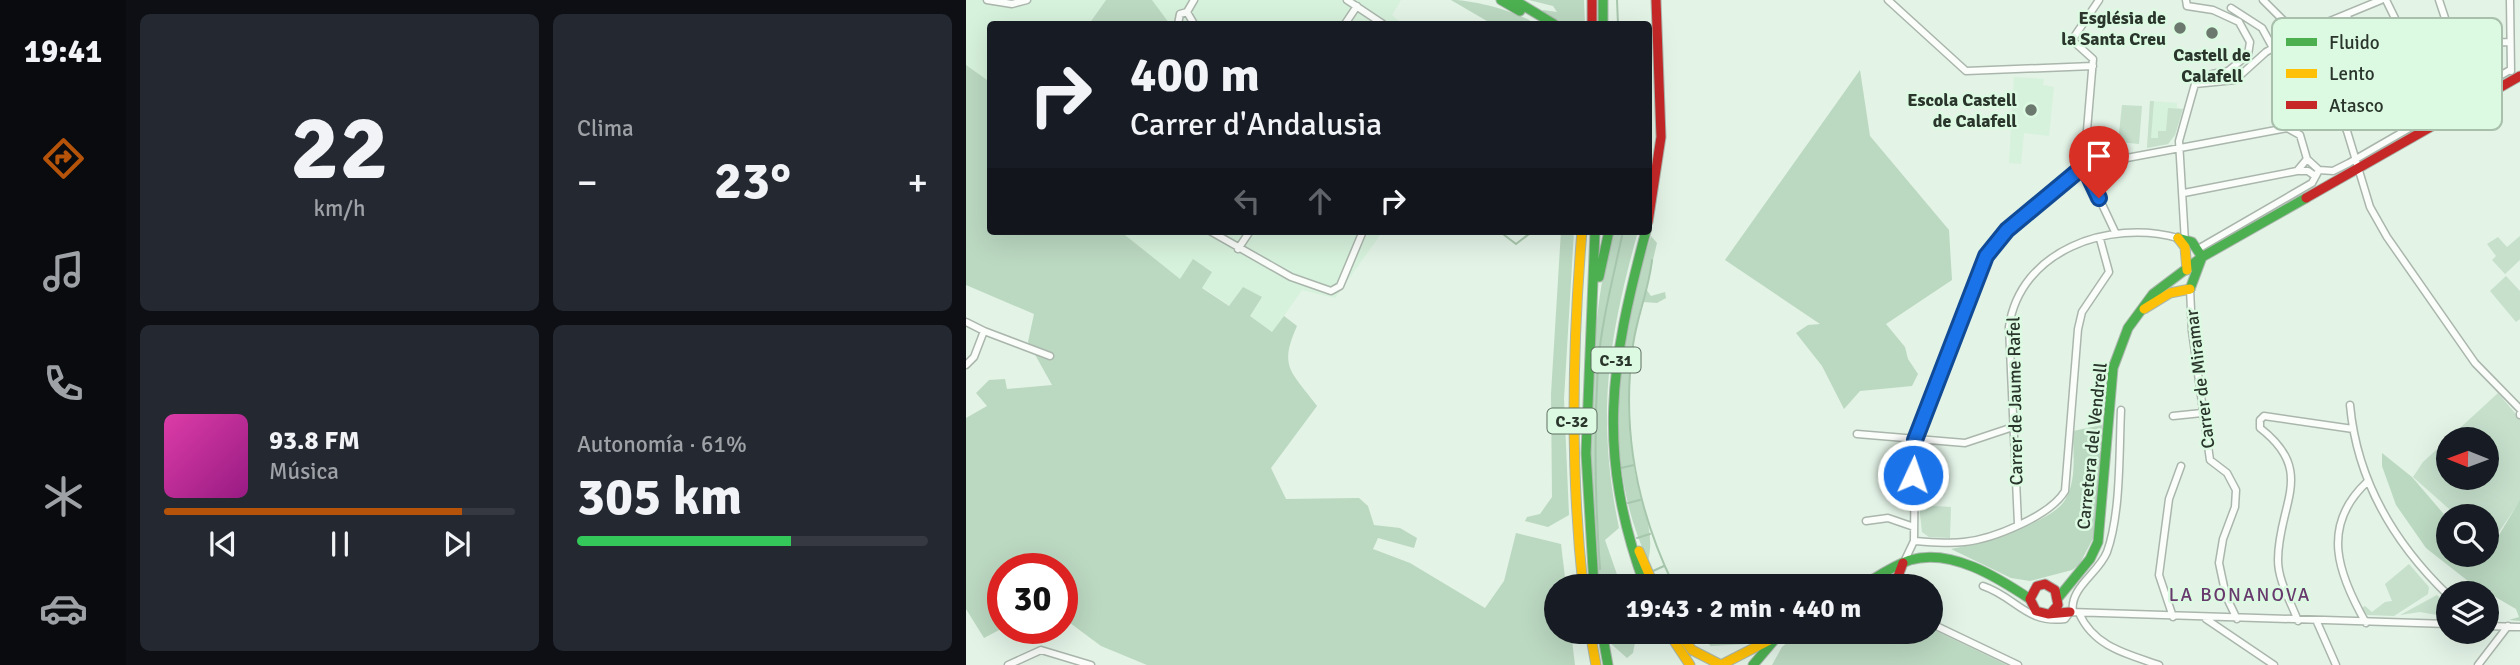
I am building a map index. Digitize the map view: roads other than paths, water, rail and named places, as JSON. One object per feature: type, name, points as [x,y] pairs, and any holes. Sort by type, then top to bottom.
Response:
[{"type":"main road","points":[[1501,0],[1536,21]]},
{"type":"main road","points":[[1514,0],[1549,21]]},
{"type":"main road","points":[[1592,0],[1592,21]]},
{"type":"main road","points":[[1603,21],[1604,0]]},
{"type":"main road","points":[[1652,196],[1661,137],[1656,0]]},
{"type":"main road","name":"Carretera del Vendrell","points":[[2058,600],[2071,580],[2085,566],[2098,542],[2113,368],[2120,346],[2137,314],[2153,294],[2200,253],[2321,189],[2358,164],[2418,130]]},
{"type":"main road","name":"C-32","points":[[1581,235],[1572,426],[1574,503],[1582,574]]},
{"type":"main road","name":"C-32","points":[[1593,574],[1587,482],[1595,235]]},
{"type":"main road","points":[[1590,321],[1608,235]]},
{"type":"main road","name":"C-31","points":[[1641,574],[1626,529],[1614,439],[1615,367],[1621,327],[1645,235]]},
{"type":"main road","points":[[2182,241],[2200,253],[2190,289]]},
{"type":"main road","points":[[2182,241],[2190,289]]},
{"type":"main road","points":[[2137,314],[2170,293],[2190,289]]},
{"type":"main road","name":"C-31","points":[[1621,492],[1635,541],[1649,574]]},
{"type":"main road","points":[[1883,574],[1903,563],[1925,558],[1948,560],[2011,586],[2029,599],[2036,611],[2074,613]]},
{"type":"main road","points":[[1899,574],[1903,563]]},
{"type":"main road","name":"Carretera del Vendrell","points":[[2053,588],[2071,580]]},
{"type":"main road","points":[[2011,586],[2033,589],[2045,584],[2053,588],[2058,600],[2074,613]]},
{"type":"main road","points":[[2029,599],[2033,589]]},
{"type":"main road","points":[[2052,612],[2058,600]]},
{"type":"main road","points":[[1592,644],[1596,665]]},
{"type":"main road","points":[[1604,644],[1608,665]]},
{"type":"main road","points":[[1677,644],[1685,665]]},
{"type":"main road","points":[[1680,644],[1693,665]]},
{"type":"main road","points":[[1686,644],[1721,665],[1762,644]]},
{"type":"main road","points":[[1753,665],[1772,644]]},
{"type":"street","points":[[987,0],[1012,4],[1027,0]]},
{"type":"street","points":[[1180,21],[1180,14],[1187,12],[1194,0]]},
{"type":"street","points":[[1347,0],[1379,21]]},
{"type":"street","points":[[1888,0],[1966,71],[2093,66]]},
{"type":"street","points":[[2099,0],[2072,40],[2075,46],[2090,54],[2093,66],[2084,166],[2116,234]]},
{"type":"street","points":[[2342,18],[2384,0],[2393,18]]},
{"type":"street","points":[[2439,0],[2444,18]]},
{"type":"street","points":[[2510,0],[2510,42],[2515,75]]},
{"type":"street","points":[[2267,2],[2284,18]]},
{"type":"street","points":[[2186,3],[2262,28],[2272,43]]},
{"type":"street","points":[[1347,21],[1357,6]]},
{"type":"street","points":[[2214,81],[2212,74],[2228,71],[2248,55],[2250,42],[2241,19],[2231,8]]},
{"type":"street","points":[[1187,12],[1192,21]]},
{"type":"street","points":[[2502,42],[2510,42]]},
{"type":"street","points":[[2182,241],[2184,193],[2179,147],[2193,87],[2203,82],[2235,80],[2272,49]]},
{"type":"street","points":[[1903,563],[1914,541],[1915,440],[1986,256],[2007,230],[2084,166],[2276,130]]},
{"type":"street","points":[[2291,130],[2300,135],[2307,159],[2321,189]]},
{"type":"street","points":[[2344,130],[2358,164],[2370,207],[2387,237],[2475,363],[2520,413]]},
{"type":"street","points":[[2200,253],[2316,175],[2358,164],[2410,130]]},
{"type":"street","points":[[2297,171],[2307,159]]},
{"type":"street","points":[[2184,193],[2297,171],[2308,171],[2316,175]]},
{"type":"street","name":"Carrer de Jaume Rafel","points":[[2018,524],[2009,327],[2016,296],[2042,263],[2063,250],[2116,234],[2182,241]]},
{"type":"street","points":[[1216,235],[1291,277],[1331,291],[1340,286],[1361,235]]},
{"type":"street","points":[[1238,249],[1247,235]]},
{"type":"street","points":[[1914,541],[1968,542],[2018,524],[2053,507],[2065,491],[2078,330],[2082,312],[2109,272],[2100,239]]},
{"type":"street","name":"Carrer de Miramar","points":[[2190,289],[2202,413],[2210,460],[2227,473],[2236,490],[2235,507],[2223,539],[2220,564],[2222,585],[2237,619]]},
{"type":"street","points":[[966,322],[1050,356]]},
{"type":"street","points":[[966,365],[974,357],[984,331]]},
{"type":"street","points":[[2350,405],[2353,429],[2367,482],[2384,516],[2415,560],[2436,582]]},
{"type":"street","points":[[2121,410],[2111,538],[2103,560],[2077,592],[2073,601],[2074,613],[2104,644],[2159,665]]},
{"type":"street","points":[[2174,416],[2202,413]]},
{"type":"street","points":[[2298,621],[2283,584],[2278,562],[2292,475],[2287,456],[2279,443],[2260,428],[2260,420],[2264,415],[2353,429]]},
{"type":"street","points":[[1857,434],[1971,442],[2013,427]]},
{"type":"street","points":[[2173,617],[2159,575],[2169,499],[2181,466]]},
{"type":"street","points":[[2366,622],[2343,579],[2337,543],[2345,508],[2367,482]]},
{"type":"street","points":[[1866,521],[1888,518],[1913,527]]},
{"type":"street","points":[[1983,586],[2038,619],[2065,619],[2074,613],[2436,624]]},
{"type":"street","points":[[2088,629],[2097,614]]},
{"type":"street","points":[[2204,618],[2274,665]]},
{"type":"street","points":[[2317,622],[2336,665]]},
{"type":"street","points":[[2499,626],[2520,627]]},
{"type":"street","points":[[2478,665],[2508,626]]},
{"type":"street","points":[[1943,629],[2018,665]]},
{"type":"street","points":[[1008,665],[1041,650],[1088,664]]},
{"type":"waterway","points":[[1617,0],[1618,21]]},
{"type":"waterway","points":[[1504,235],[1516,244],[1528,235]]},
{"type":"waterway","points":[[1600,569],[1596,466],[1598,364],[1605,313],[1622,235]]},
{"type":"waterway","points":[[1652,260],[1633,345],[1629,407],[1635,468],[1642,498],[1650,528],[1669,574]]},
{"type":"waterway","points":[[1621,468],[1634,465]]},
{"type":"waterway","points":[[1628,503],[1640,500]]},
{"type":"waterway","points":[[1637,538],[1650,534]]},
{"type":"waterway","points":[[1653,571],[1664,566]]},
{"type":"place","name":"Església de la Santa Creu","points":[[2180,28]]},
{"type":"place","name":"Castell de Calafell","points":[[2212,33]]},
{"type":"place","name":"Escola Castell de Calafell","points":[[2031,110]]},
{"type":"district","name":"LA BONANOVA","points":[[2240,594]]}]
